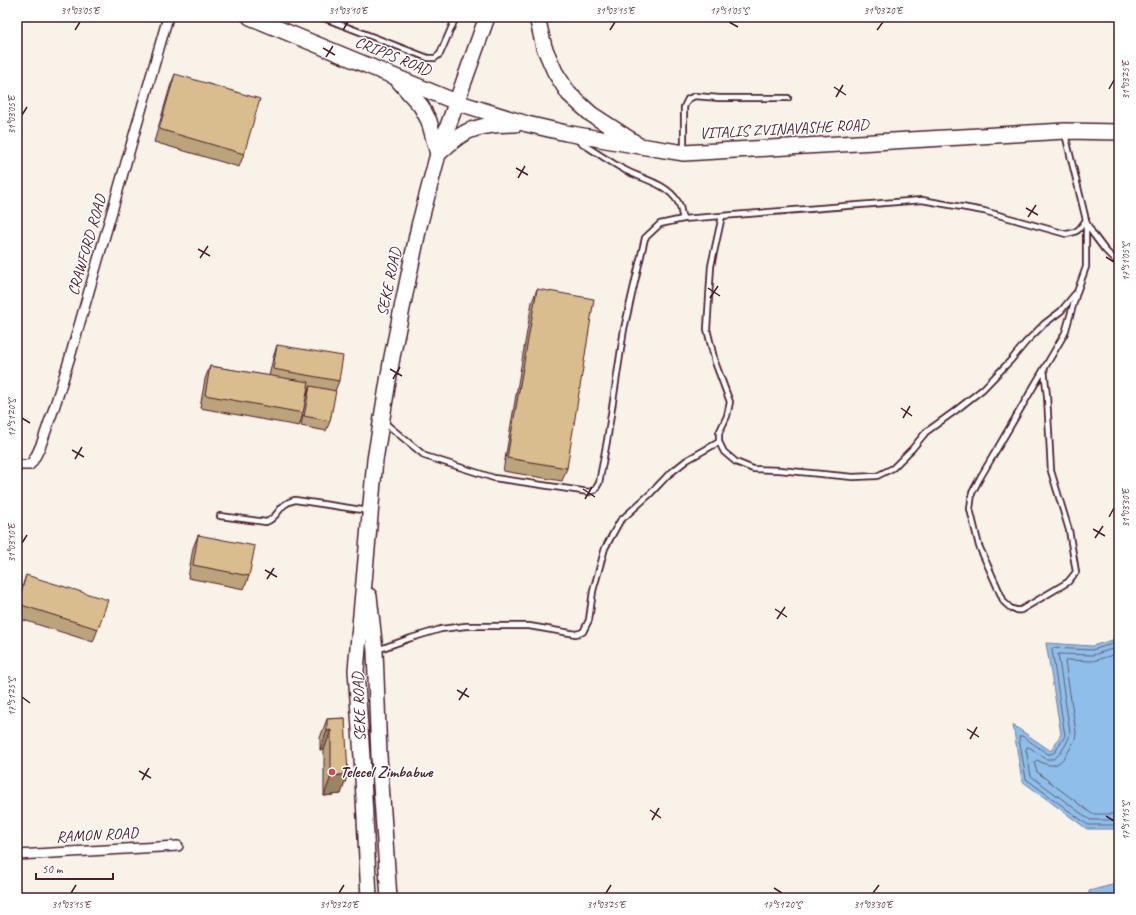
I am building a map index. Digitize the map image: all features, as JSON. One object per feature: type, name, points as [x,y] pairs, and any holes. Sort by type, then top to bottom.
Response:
[{"type":"main road","name":"SEKE ROAD","points":[[369,898],[356,670],[375,460],[392,357],[419,226],[438,154],[487,17]]},
{"type":"main road","points":[[537,17],[544,47],[555,72],[569,94],[591,114],[640,146]]},
{"type":"main road","name":"CRIPPS ROAD","points":[[253,18],[456,102]]},
{"type":"main road","points":[[395,77],[421,106],[429,121],[438,154],[464,133],[499,124],[527,124]]},
{"type":"main road","name":"VITALIS ZVINAVASHE ROAD","points":[[456,102],[527,124],[566,133],[684,153],[1065,130],[1119,132]]},
{"type":"main road","name":"SEKE ROAD","points":[[366,564],[376,651],[378,756],[389,898]]},
{"type":"street","name":"CRAWFORD ROAD","points":[[17,465],[30,465],[34,461],[45,434],[70,357],[168,17]]},
{"type":"street","name":"RAMON ROAD","points":[[17,855],[178,846]]},
{"type":"lane","points":[[321,17],[428,58],[435,58],[440,54],[456,17]]},
{"type":"lane","points":[[684,153],[684,107],[688,99],[695,96],[720,98],[788,98]]},
{"type":"lane","points":[[1044,369],[1051,471],[1069,530],[1076,572],[1068,582],[1021,610],[1016,610],[1009,607],[1004,602],[979,546],[970,509],[972,493],[980,478],[1065,333],[1086,267],[1086,220],[1065,130]]},
{"type":"lane","points":[[566,133],[610,162],[626,171],[653,182],[670,192],[679,202],[682,219]]},
{"type":"lane","points":[[382,421],[425,456],[494,478],[589,492],[595,490],[599,483],[624,329],[645,238],[660,224],[682,219],[922,200],[984,211],[1066,234],[1075,233],[1080,229],[1086,220]]},
{"type":"lane","points":[[722,216],[711,266],[707,330],[715,362],[730,402],[727,416],[719,433],[719,442],[724,452],[736,462],[753,469],[853,477],[877,476],[893,468],[926,432],[955,412],[983,388],[1044,324],[1061,311],[1077,292]]},
{"type":"lane","points":[[1086,220],[1093,234],[1101,245],[1119,264]]},
{"type":"lane","points":[[376,651],[441,629],[466,626],[529,626],[576,634],[583,632],[588,620],[593,591],[605,548],[620,521],[650,494],[668,475],[688,460],[719,442]]},
{"type":"lane","points":[[220,516],[266,522],[272,519],[284,504],[295,500],[370,511]]},
{"type":"water","points":[[1119,638],[1119,829],[1087,829],[1022,781],[1013,725],[1051,751],[1061,734],[1046,643],[1092,646]]},
{"type":"water","points":[[1119,883],[1119,898],[1089,898],[1089,891]]},
{"type":"building","points":[[175,74],[260,99],[244,154],[159,129]]},
{"type":"building","points":[[537,289],[594,299],[567,468],[507,458]]},
{"type":"building","points":[[277,345],[343,356],[339,381],[273,369]]},
{"type":"building","points":[[210,366],[309,382],[303,413],[205,395]]},
{"type":"building","points":[[310,386],[336,391],[330,421],[304,416]]},
{"type":"building","points":[[198,535],[255,546],[249,576],[193,565]]},
{"type":"building","points":[[26,575],[108,600],[98,629],[18,604]]},
{"type":"building","points":[[345,718],[348,774],[331,776],[331,730],[327,731],[327,719]]},
{"type":"place","name":"Telecel Zimbabwe","points":[[332,772]]}]
